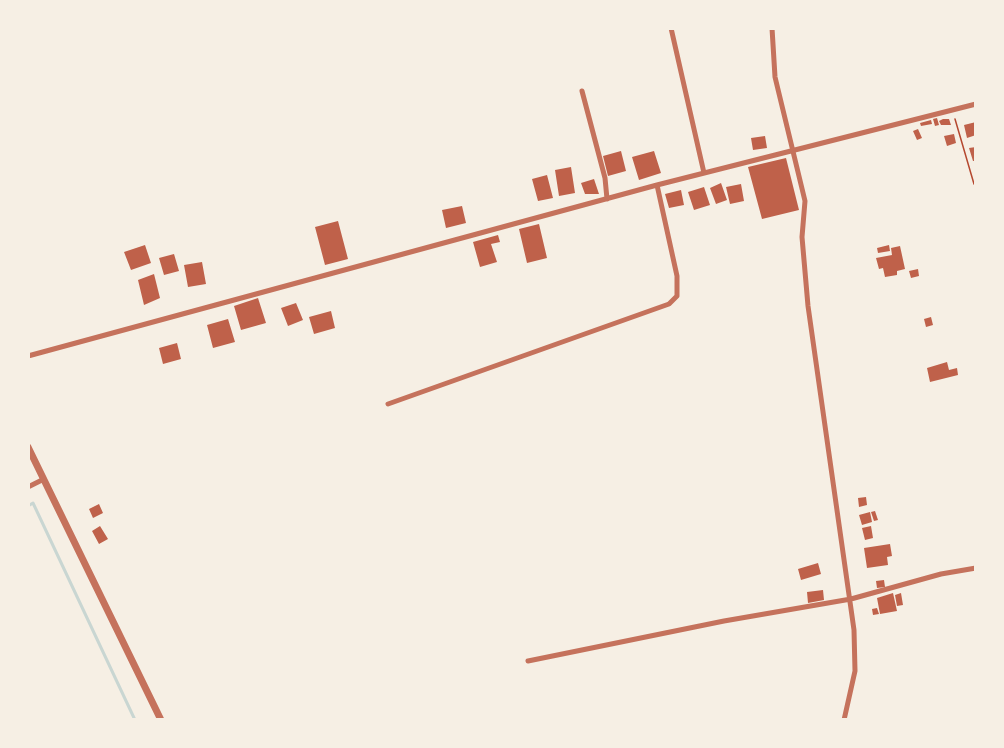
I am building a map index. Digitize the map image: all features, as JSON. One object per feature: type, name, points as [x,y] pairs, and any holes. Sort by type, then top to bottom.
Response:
[{"type":"street","points":[[671,28],[704,173]]},
{"type":"street","points":[[772,28],[775,77],[791,151],[805,201],[802,237],[808,306],[851,599],[855,671],[844,720]]},
{"type":"street","points":[[582,91],[605,178],[607,199]]},
{"type":"street","points":[[28,356],[657,185],[975,104]]},
{"type":"street","points":[[388,404],[669,304],[677,296],[677,276],[657,185]]},
{"type":"street","points":[[28,447],[160,720]]},
{"type":"street","points":[[28,487],[44,479]]},
{"type":"street","points":[[528,661],[724,621],[851,599],[975,568]]},
{"type":"path","points":[[952,110],[974,184]]},
{"type":"building","points":[[937,118],[939,125],[935,126],[933,119]]},
{"type":"building","points":[[949,119],[951,125],[941,125],[939,121]]},
{"type":"building","points":[[931,120],[932,124],[921,126],[920,123]]},
{"type":"building","points":[[976,122],[976,135],[967,138],[964,125]]},
{"type":"building","points":[[918,129],[922,138],[917,140],[913,131]]},
{"type":"building","points":[[954,134],[956,143],[947,146],[944,136]]},
{"type":"building","points":[[765,136],[767,148],[753,150],[751,138]]},
{"type":"building","points":[[976,147],[976,161],[973,161],[969,148]]},
{"type":"building","points":[[621,151],[626,171],[608,176],[603,156]]},
{"type":"building","points":[[654,151],[661,173],[639,180],[632,157]]},
{"type":"building","points":[[786,158],[799,210],[762,219],[748,167]]},
{"type":"building","points":[[571,167],[575,193],[559,196],[555,170]]},
{"type":"building","points":[[547,175],[553,198],[538,201],[532,179]]},
{"type":"building","points":[[594,179],[599,194],[585,194],[581,183]]},
{"type":"building","points":[[721,183],[727,200],[716,204],[710,188]]},
{"type":"building","points":[[741,184],[744,201],[730,204],[726,187]]},
{"type":"building","points":[[704,187],[710,205],[694,210],[688,192]]},
{"type":"building","points":[[681,190],[684,205],[669,208],[665,194]]},
{"type":"building","points":[[462,206],[466,223],[446,228],[442,210]]},
{"type":"building","points":[[338,221],[348,259],[325,265],[315,227]]},
{"type":"building","points":[[539,224],[547,258],[527,263],[519,229]]},
{"type":"building","points":[[498,235],[500,242],[491,244],[497,262],[480,267],[473,242]]},
{"type":"building","points":[[145,245],[151,263],[131,270],[124,252]]},
{"type":"building","points":[[889,245],[890,251],[878,253],[877,248]]},
{"type":"building","points":[[900,246],[905,269],[897,271],[897,275],[885,277],[883,268],[879,269],[876,258],[892,255],[891,248]]},
{"type":"building","points":[[174,254],[179,271],[164,275],[159,258]]},
{"type":"building","points":[[202,262],[206,284],[188,287],[184,265]]},
{"type":"building","points":[[918,269],[919,276],[911,278],[909,271]]},
{"type":"building","points":[[154,274],[160,298],[144,305],[138,280]]},
{"type":"building","points":[[258,298],[266,323],[241,330],[234,306]]},
{"type":"building","points":[[296,303],[303,320],[288,326],[281,308]]},
{"type":"building","points":[[331,311],[335,328],[314,334],[309,317]]},
{"type":"building","points":[[931,317],[933,325],[926,327],[924,319]]},
{"type":"building","points":[[228,319],[235,342],[213,348],[207,325]]},
{"type":"building","points":[[177,343],[181,359],[163,364],[159,348]]},
{"type":"building","points":[[947,362],[949,370],[957,368],[958,375],[930,382],[927,368]]},
{"type":"building","points":[[866,497],[867,505],[859,507],[858,498]]},
{"type":"building","points":[[99,504],[103,513],[93,518],[89,509]]},
{"type":"building","points":[[875,511],[878,520],[874,521],[871,512]]},
{"type":"building","points":[[870,512],[872,522],[862,525],[859,515]]},
{"type":"building","points":[[100,526],[108,539],[99,544],[92,531]]},
{"type":"building","points":[[871,526],[873,538],[865,540],[862,528]]},
{"type":"building","points":[[890,544],[892,556],[887,557],[888,565],[867,568],[864,548]]},
{"type":"building","points":[[818,563],[821,574],[801,580],[798,569]]},
{"type":"building","points":[[884,580],[885,587],[877,588],[876,581]]},
{"type":"building","points":[[823,590],[824,600],[808,603],[807,592]]},
{"type":"building","points":[[893,593],[897,611],[880,614],[877,598]]},
{"type":"building","points":[[901,593],[903,605],[897,606],[895,595]]},
{"type":"building","points":[[877,608],[879,614],[873,615],[872,609]]},
{"type":"waterway","points":[[28,506],[33,503],[135,720]]}]
